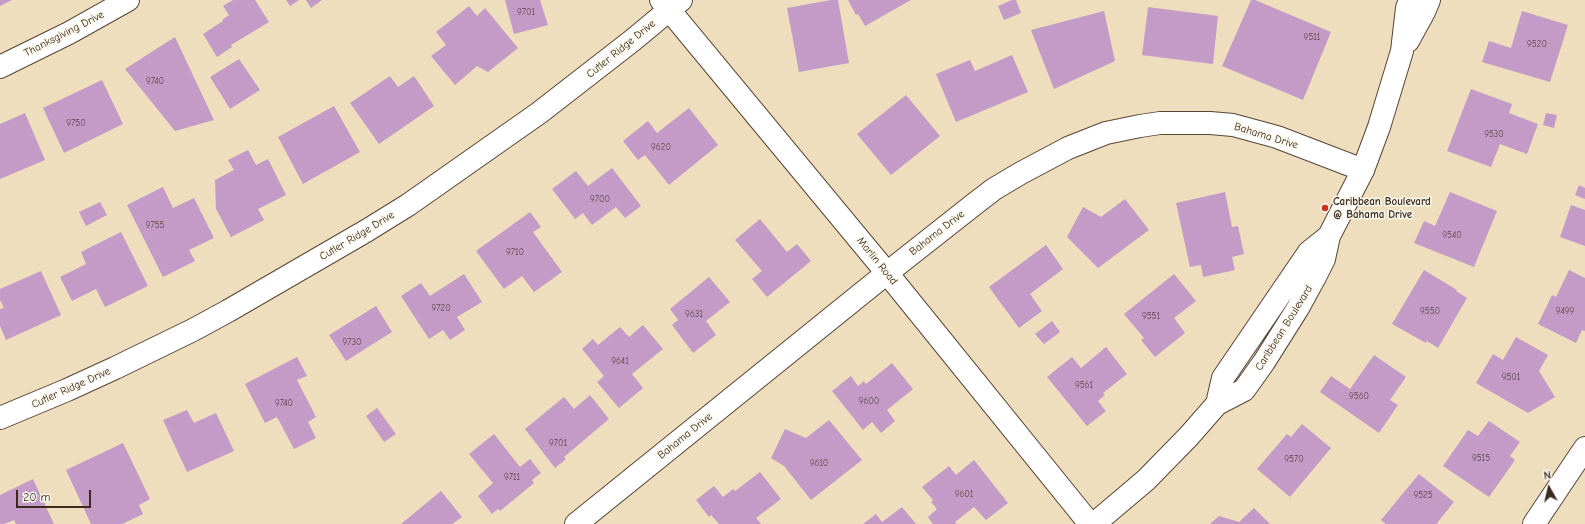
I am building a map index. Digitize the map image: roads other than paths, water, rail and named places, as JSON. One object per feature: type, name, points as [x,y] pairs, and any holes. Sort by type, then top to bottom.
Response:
[{"type":"street","name":"Thanksgiving Drive","points":[[0,67],[69,33],[128,0]]},
{"type":"street","name":"Caribbean Boulevard","points":[[1094,524],[1146,480],[1189,436],[1217,404],[1223,378],[1309,252],[1328,236],[1363,170],[1388,99],[1402,51],[1410,0]]},
{"type":"street","name":"Caribbean Boulevard","points":[[1402,51],[1429,0]]},
{"type":"street","name":"Marlin Road","points":[[670,3],[750,106],[887,272],[1090,524]]},
{"type":"street","name":"Cutler Ridge Drive","points":[[0,418],[102,375],[193,330],[359,235],[414,201],[539,113],[670,3]]},
{"type":"street","name":"Bahama Drive","points":[[576,524],[887,272],[983,198],[1042,160],[1068,148],[1106,133],[1124,129],[1160,123],[1210,123],[1233,125],[1277,137],[1363,170]]},
{"type":"street","points":[[1534,524],[1585,448]]},
{"type":"place","name":"Caribbean Boulevard @ Bahama Drive","points":[[1325,208]]}]
